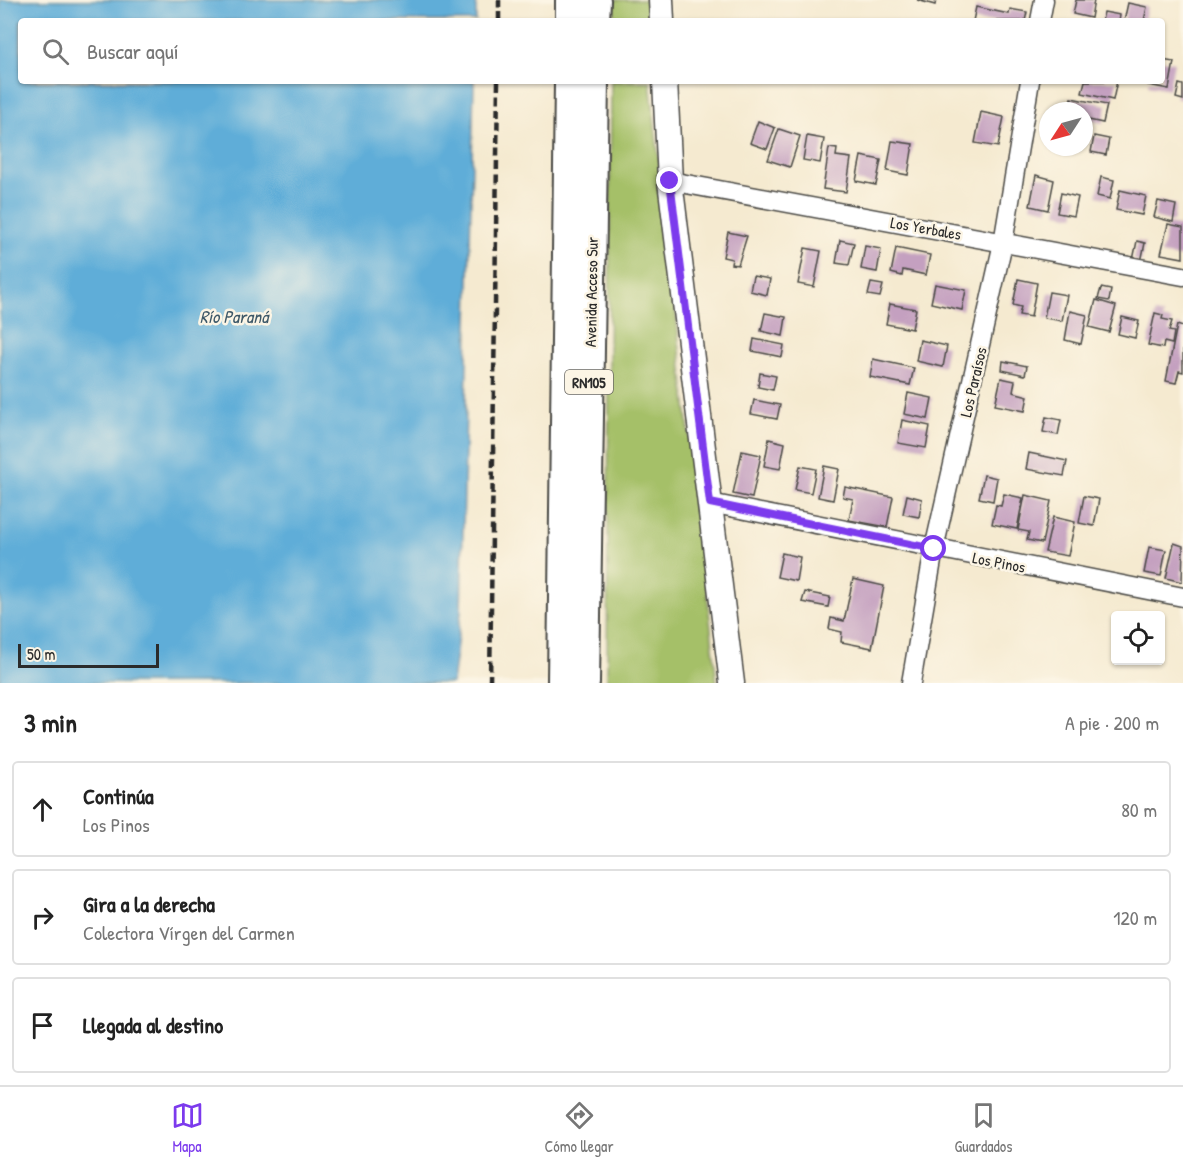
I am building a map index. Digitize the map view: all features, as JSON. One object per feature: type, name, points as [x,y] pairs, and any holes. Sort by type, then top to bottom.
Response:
[{"type":"highway","points":[[570,0],[570,18]]},
{"type":"highway","points":[[595,18],[596,0]]},
{"type":"highway","name":"Avenida Acceso Sur","points":[[562,683],[569,84]]},
{"type":"highway","name":"Avenida Acceso Sur","points":[[587,675],[594,84]]},
{"type":"main road","points":[[661,0],[662,18]]},
{"type":"main road","points":[[665,84],[670,181],[732,683]]},
{"type":"street","points":[[1041,18],[1044,0]]},
{"type":"street","name":"Los Paraísos","points":[[911,683],[934,549],[1003,243],[1030,84]]},
{"type":"street","name":"Los Yerbales","points":[[670,181],[1183,276]]},
{"type":"street","name":"Los Pinos","points":[[710,503],[1183,597]]},
{"type":"green space","points":[[615,0],[649,0],[648,18],[614,18]]},
{"type":"green space","points":[[611,84],[650,84],[717,683],[607,683]]},
{"type":"water","name":"Río Paraná","points":[[0,0],[476,0],[476,18],[18,18],[18,84],[474,84],[461,612],[452,683],[0,683]]},
{"type":"building","points":[[917,0],[936,0],[935,5]]},
{"type":"building","points":[[1076,0],[1094,0],[1091,18],[1073,14]]},
{"type":"building","points":[[1128,3],[1147,7],[1145,18],[1125,18]]},
{"type":"building","points":[[976,7],[1009,14],[1010,9],[1027,12],[1026,18],[974,18]]},
{"type":"building","points":[[1104,12],[1120,15],[1120,18],[1103,18]]},
{"type":"building","points":[[1165,60],[1174,62],[1169,89],[1148,85],[1165,84]]},
{"type":"building","points":[[1084,84],[1116,84],[1113,100],[1082,93]]},
{"type":"building","points":[[1179,84],[1183,85],[1183,100],[1176,98]]},
{"type":"building","points":[[1071,98],[1092,102],[1070,102]]},
{"type":"building","points":[[1093,102],[1107,105],[1103,123],[1093,121]]},
{"type":"building","points":[[981,112],[1004,117],[998,147],[975,143]]},
{"type":"building","points":[[758,121],[775,128],[767,149],[750,143]]},
{"type":"building","points":[[779,129],[800,136],[790,167],[768,160]]},
{"type":"building","points":[[807,136],[824,139],[820,163],[803,160]]},
{"type":"building","points":[[1094,136],[1109,139],[1106,155],[1093,152]]},
{"type":"building","points":[[892,141],[913,144],[908,175],[887,171]]},
{"type":"building","points":[[829,148],[837,149],[836,156],[851,158],[846,192],[823,189]]},
{"type":"building","points":[[861,156],[881,160],[876,185],[856,181]]},
{"type":"building","points":[[1036,175],[1054,180],[1048,210],[1030,206]]},
{"type":"building","points":[[1101,177],[1114,180],[1110,199],[1097,196]]},
{"type":"building","points":[[1120,190],[1146,196],[1142,215],[1116,210]]},
{"type":"building","points":[[1061,193],[1078,197],[1074,216],[1057,213]]},
{"type":"building","points":[[1158,201],[1176,205],[1173,222],[1154,217]]},
{"type":"building","points":[[1168,224],[1183,227],[1183,258],[1161,254]]},
{"type":"building","points":[[728,232],[747,236],[738,265],[731,264],[732,259],[723,257]]},
{"type":"building","points":[[840,240],[854,243],[849,265],[836,263]]},
{"type":"building","points":[[1137,241],[1145,243],[1141,262],[1133,260]]},
{"type":"building","points":[[865,246],[881,249],[877,272],[861,269]]},
{"type":"building","points":[[805,248],[821,251],[814,287],[798,284]]},
{"type":"building","points":[[896,248],[930,255],[926,275],[903,270],[902,276],[891,273]]},
{"type":"building","points":[[753,276],[770,279],[767,295],[750,291]]},
{"type":"building","points":[[1018,279],[1037,283],[1031,317],[1019,315],[1021,307],[1013,305]]},
{"type":"building","points":[[871,283],[883,285],[880,297],[868,295]]},
{"type":"building","points":[[935,284],[966,290],[962,310],[931,303]]},
{"type":"building","points":[[1101,288],[1111,290],[1109,301],[1098,299]]},
{"type":"building","points":[[1049,292],[1067,295],[1062,321],[1044,318]]},
{"type":"building","points":[[1096,300],[1116,306],[1109,332],[1089,327]]},
{"type":"building","points":[[890,304],[916,309],[912,329],[886,324]]},
{"type":"building","points":[[1070,311],[1087,315],[1081,344],[1065,340]]},
{"type":"building","points":[[765,313],[786,317],[783,336],[761,331]]},
{"type":"building","points":[[1155,313],[1163,315],[1162,319],[1172,321],[1169,331],[1174,332],[1172,344],[1164,342],[1163,348],[1148,345]]},
{"type":"building","points":[[1122,317],[1139,321],[1135,338],[1118,334]]},
{"type":"building","points":[[1177,325],[1183,327],[1183,372],[1179,371],[1176,383],[1166,381]]},
{"type":"building","points":[[754,339],[784,345],[782,357],[752,351]]},
{"type":"building","points":[[920,340],[947,346],[943,367],[916,361]]},
{"type":"building","points":[[873,359],[914,368],[910,385],[870,377]]},
{"type":"building","points":[[1003,361],[1027,366],[1025,375],[1002,370]]},
{"type":"building","points":[[760,373],[776,376],[773,390],[758,387]]},
{"type":"building","points":[[1001,378],[1015,381],[1013,392],[1028,396],[1025,411],[995,405]]},
{"type":"building","points":[[908,393],[932,398],[928,419],[904,414]]},
{"type":"building","points":[[754,400],[780,405],[777,419],[751,414]]},
{"type":"building","points":[[1046,417],[1061,420],[1058,435],[1043,432]]},
{"type":"building","points":[[902,420],[930,426],[926,448],[898,443]]},
{"type":"building","points":[[769,439],[785,443],[780,469],[764,466]]},
{"type":"building","points":[[742,451],[761,455],[752,498],[733,494]]},
{"type":"building","points":[[1029,453],[1067,461],[1064,476],[1026,469]]},
{"type":"building","points":[[800,466],[816,469],[811,493],[795,490]]},
{"type":"building","points":[[824,466],[839,469],[833,500],[818,497]]},
{"type":"building","points":[[984,475],[997,478],[993,501],[979,498]]},
{"type":"building","points":[[845,487],[893,497],[887,527],[849,520],[853,499],[843,497]]},
{"type":"building","points":[[1004,494],[1023,498],[1017,529],[992,524],[996,505],[1001,506]]},
{"type":"building","points":[[907,495],[922,499],[919,517],[903,514]]},
{"type":"building","points":[[1025,495],[1051,501],[1042,543],[1027,540],[1029,532],[1018,530]]},
{"type":"building","points":[[1084,496],[1099,499],[1094,526],[1079,523]]},
{"type":"building","points":[[1053,517],[1075,522],[1068,556],[1045,552]]},
{"type":"building","points":[[1174,543],[1183,546],[1182,582],[1166,578]]},
{"type":"building","points":[[1149,547],[1166,550],[1161,576],[1144,573]]},
{"type":"building","points":[[782,553],[800,557],[796,581],[777,577]]},
{"type":"building","points":[[853,579],[884,586],[872,648],[841,642],[842,632],[829,629],[831,618],[844,621]]},
{"type":"building","points":[[805,592],[830,597],[828,607],[802,602]]},
{"type":"railway","points":[[499,0],[499,18]]},
{"type":"railway","points":[[490,683],[498,84]]},
{"type":"route","points":[[670,181],[710,503],[934,549]]}]
